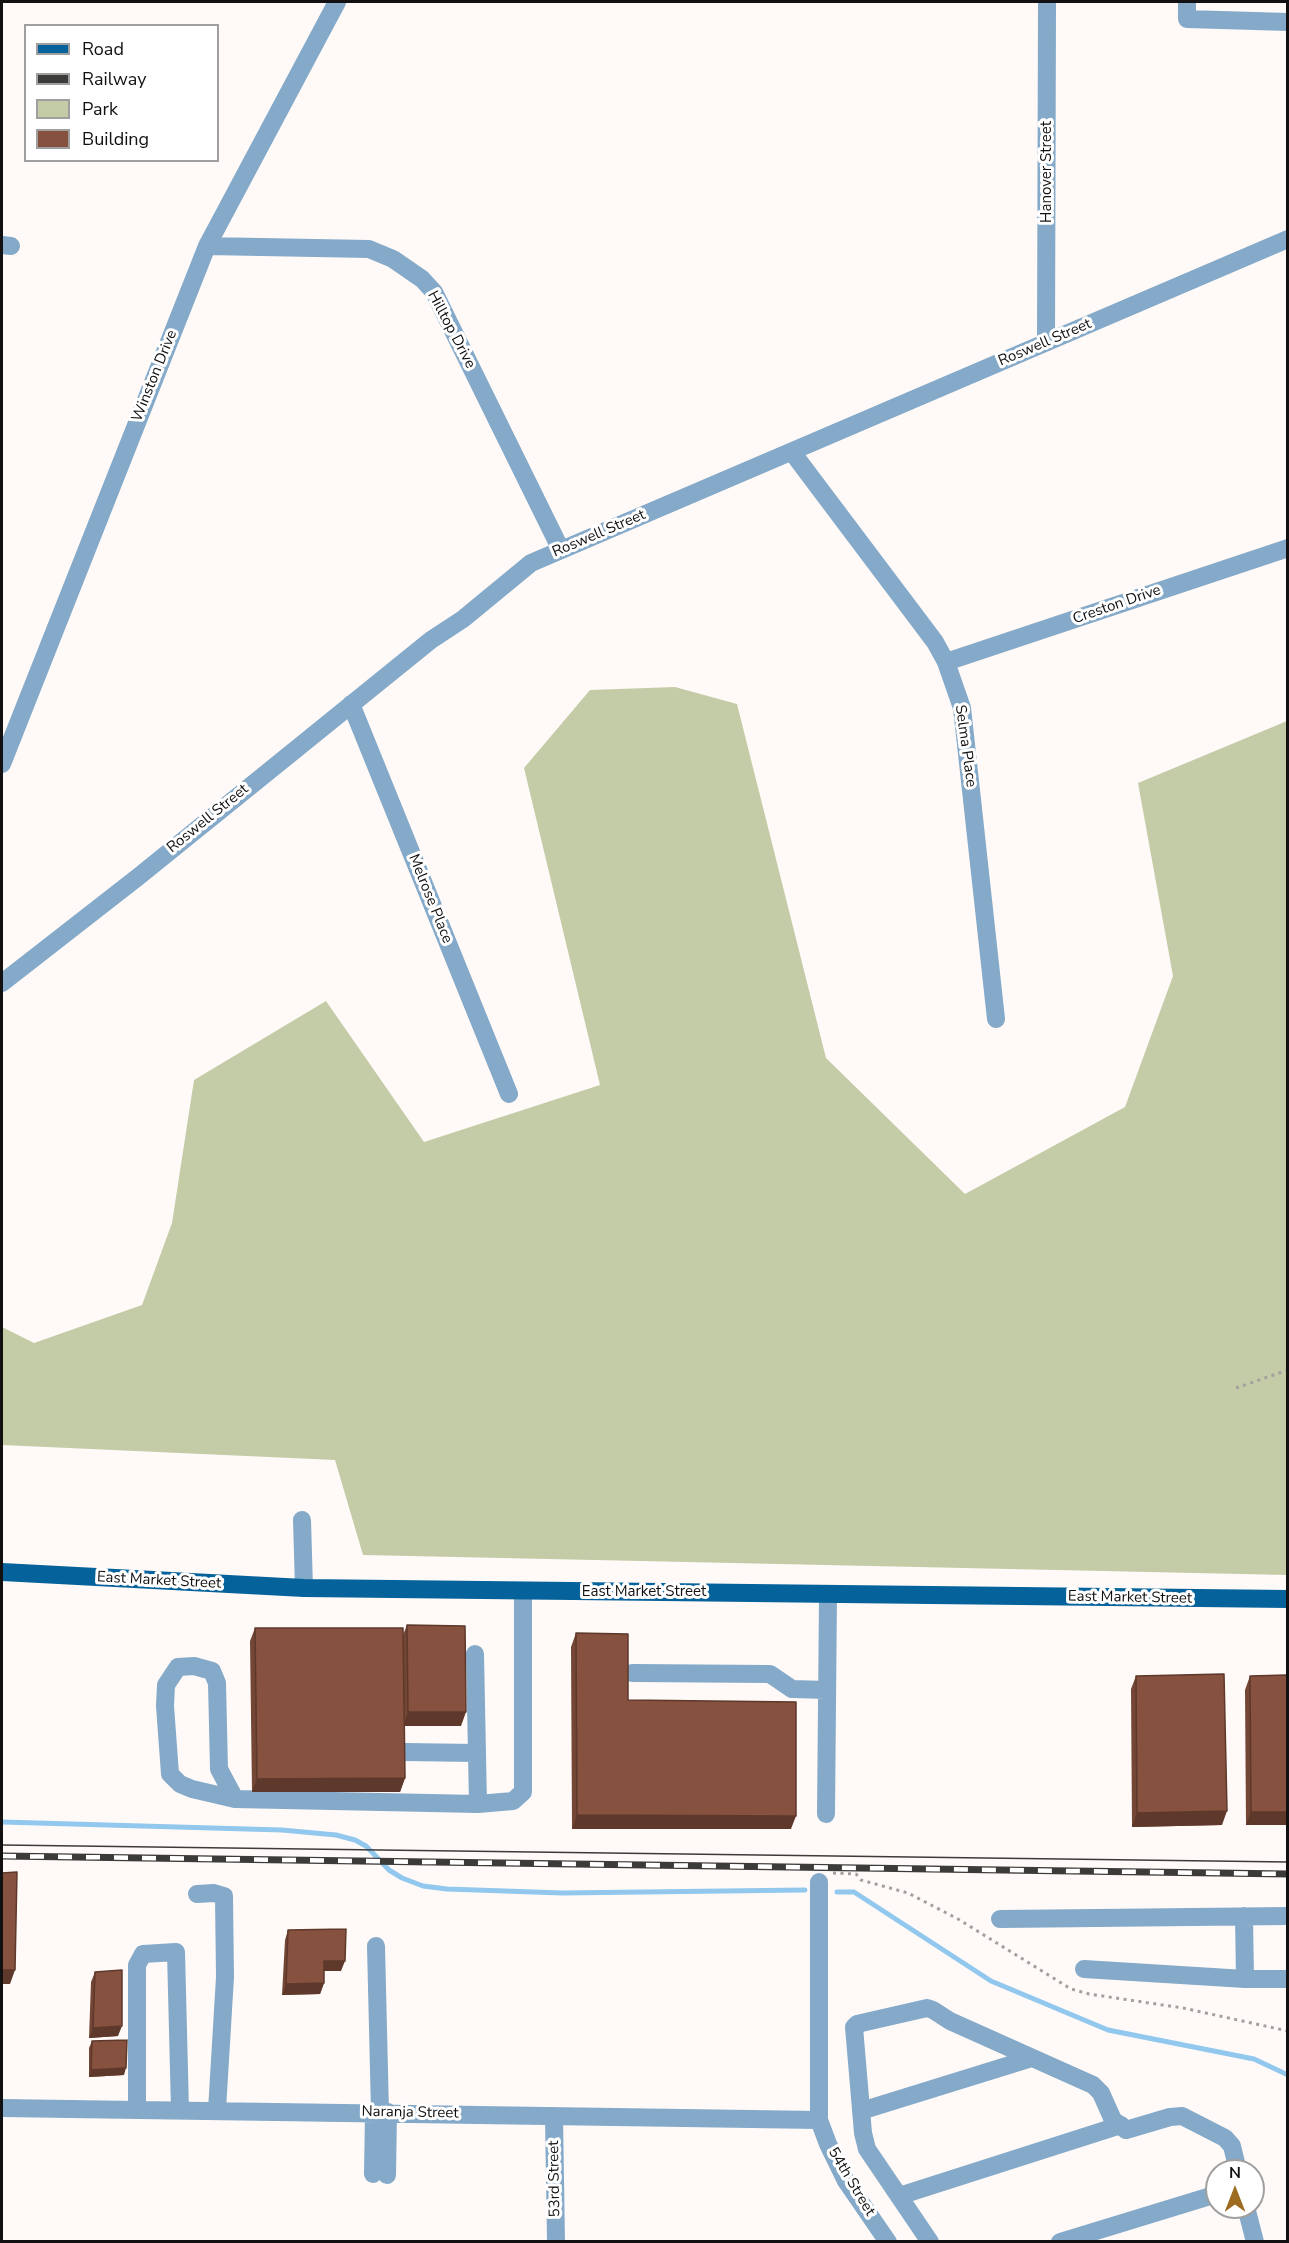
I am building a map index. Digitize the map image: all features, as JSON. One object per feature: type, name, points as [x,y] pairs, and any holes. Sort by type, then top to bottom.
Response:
[{"type":"main road","name":"East Market Street","points":[[2,1572],[304,1588],[1287,1599]]},
{"type":"street","name":"Winston Drive","points":[[2,764],[207,246],[337,2]]},
{"type":"street","name":"Hanover Street","points":[[1046,342],[1047,2]]},
{"type":"street","points":[[1187,2],[1186,19],[1287,22]]},
{"type":"street","name":"Roswell Street","points":[[2,983],[138,877],[431,640],[463,619],[531,563],[1287,239]]},
{"type":"street","name":"Hilltop Drive","points":[[207,246],[369,249],[393,260],[422,279],[434,292],[561,550]]},
{"type":"street","name":"Selma Place","points":[[792,452],[935,642],[946,662],[962,708],[996,1019]]},
{"type":"street","name":"Creston Drive","points":[[946,662],[1287,548]]},
{"type":"street","name":"Melrose Place","points":[[351,704],[509,1094]]},
{"type":"street","points":[[302,1520],[304,1588]]},
{"type":"street","points":[[235,1799],[219,1769],[217,1683],[212,1671],[194,1666],[178,1667],[166,1685],[165,1706],[170,1774],[180,1784],[192,1789],[235,1799],[478,1804],[513,1801],[523,1792],[523,1591]]},
{"type":"street","points":[[826,1814],[828,1594]]},
{"type":"street","points":[[475,1654],[478,1804]]},
{"type":"street","points":[[632,1673],[770,1674],[792,1689],[827,1690]]},
{"type":"street","points":[[404,1752],[477,1752]]},
{"type":"street","points":[[819,2120],[825,1878]]},
{"type":"street","points":[[197,1894],[214,1893],[224,1896],[225,1977],[217,2110]]},
{"type":"street","points":[[1244,1916],[1245,1979]]},
{"type":"street","points":[[1000,1919],[1287,1916]]},
{"type":"street","points":[[376,1946],[381,2112],[380,2174]]},
{"type":"street","points":[[137,2110],[137,1965],[143,1954],[176,1952],[180,2110]]},
{"type":"street","points":[[1084,1969],[1245,1979],[1287,1979]]},
{"type":"street","points":[[930,2241],[867,2149],[862,2133],[854,2027],[857,2024],[927,2008],[933,2010],[950,2021],[1093,2085],[1101,2093],[1113,2120],[1126,2130],[1182,2116],[1225,2138],[1232,2146],[1235,2159]]},
{"type":"street","points":[[861,2110],[1032,2058]]},
{"type":"street","name":"Naranja Street","points":[[2,2108],[819,2120]]},
{"type":"street","name":"53rd Street","points":[[554,2116],[556,2241]]},
{"type":"street","name":"54th Street","points":[[819,2120],[846,2181],[888,2241]]},
{"type":"street","points":[[899,2196],[1121,2126]]},
{"type":"street","points":[[1060,2241],[1205,2198]]},
{"type":"street","points":[[1249,2219],[1255,2241]]},
{"type":"path","points":[[1236,1388],[1287,1370]]},
{"type":"path","points":[[825,1878],[856,1874],[861,1880],[908,1893],[958,1919],[1071,1989],[1089,1994],[1183,2008],[1287,2031]]},
{"type":"green space","points":[[675,687],[737,704],[826,1058],[965,1194],[1125,1107],[1173,976],[1138,783],[1287,721],[1287,1575],[363,1555],[335,1460],[2,1445],[2,1327],[34,1343],[142,1305],[172,1223],[194,1080],[326,1001],[424,1142],[600,1085],[524,768],[590,690]]},
{"type":"building","points":[[407,1625],[465,1626],[466,1712],[408,1712]]},
{"type":"building","points":[[255,1628],[403,1628],[405,1778],[257,1779]]},
{"type":"building","points":[[576,1633],[628,1634],[628,1700],[796,1702],[796,1816],[577,1815]]},
{"type":"building","points":[[1224,1674],[1227,1811],[1137,1813],[1136,1676]]},
{"type":"building","points":[[1287,1675],[1287,1812],[1251,1812],[1250,1676]]},
{"type":"building","points":[[17,1872],[15,1970],[2,1970],[2,1873]]},
{"type":"building","points":[[346,1929],[345,1961],[324,1961],[324,1983],[286,1984],[288,1930]]},
{"type":"building","points":[[122,1970],[122,2026],[93,2028],[95,1972]]},
{"type":"building","points":[[127,2040],[126,2068],[91,2070],[92,2041]]},
{"type":"waterway","points":[[2,1822],[282,1830],[336,1835],[355,1840],[366,1846],[389,1870],[402,1878],[423,1886],[447,1889],[562,1893],[805,1890]]},
{"type":"waterway","points":[[837,1892],[854,1892],[991,1981],[1108,2030],[1254,2059],[1288,2075]]},
{"type":"tram line","points":[[2,1845],[1288,1862]]},
{"type":"railway","points":[[2,1856],[1288,1874]]}]
